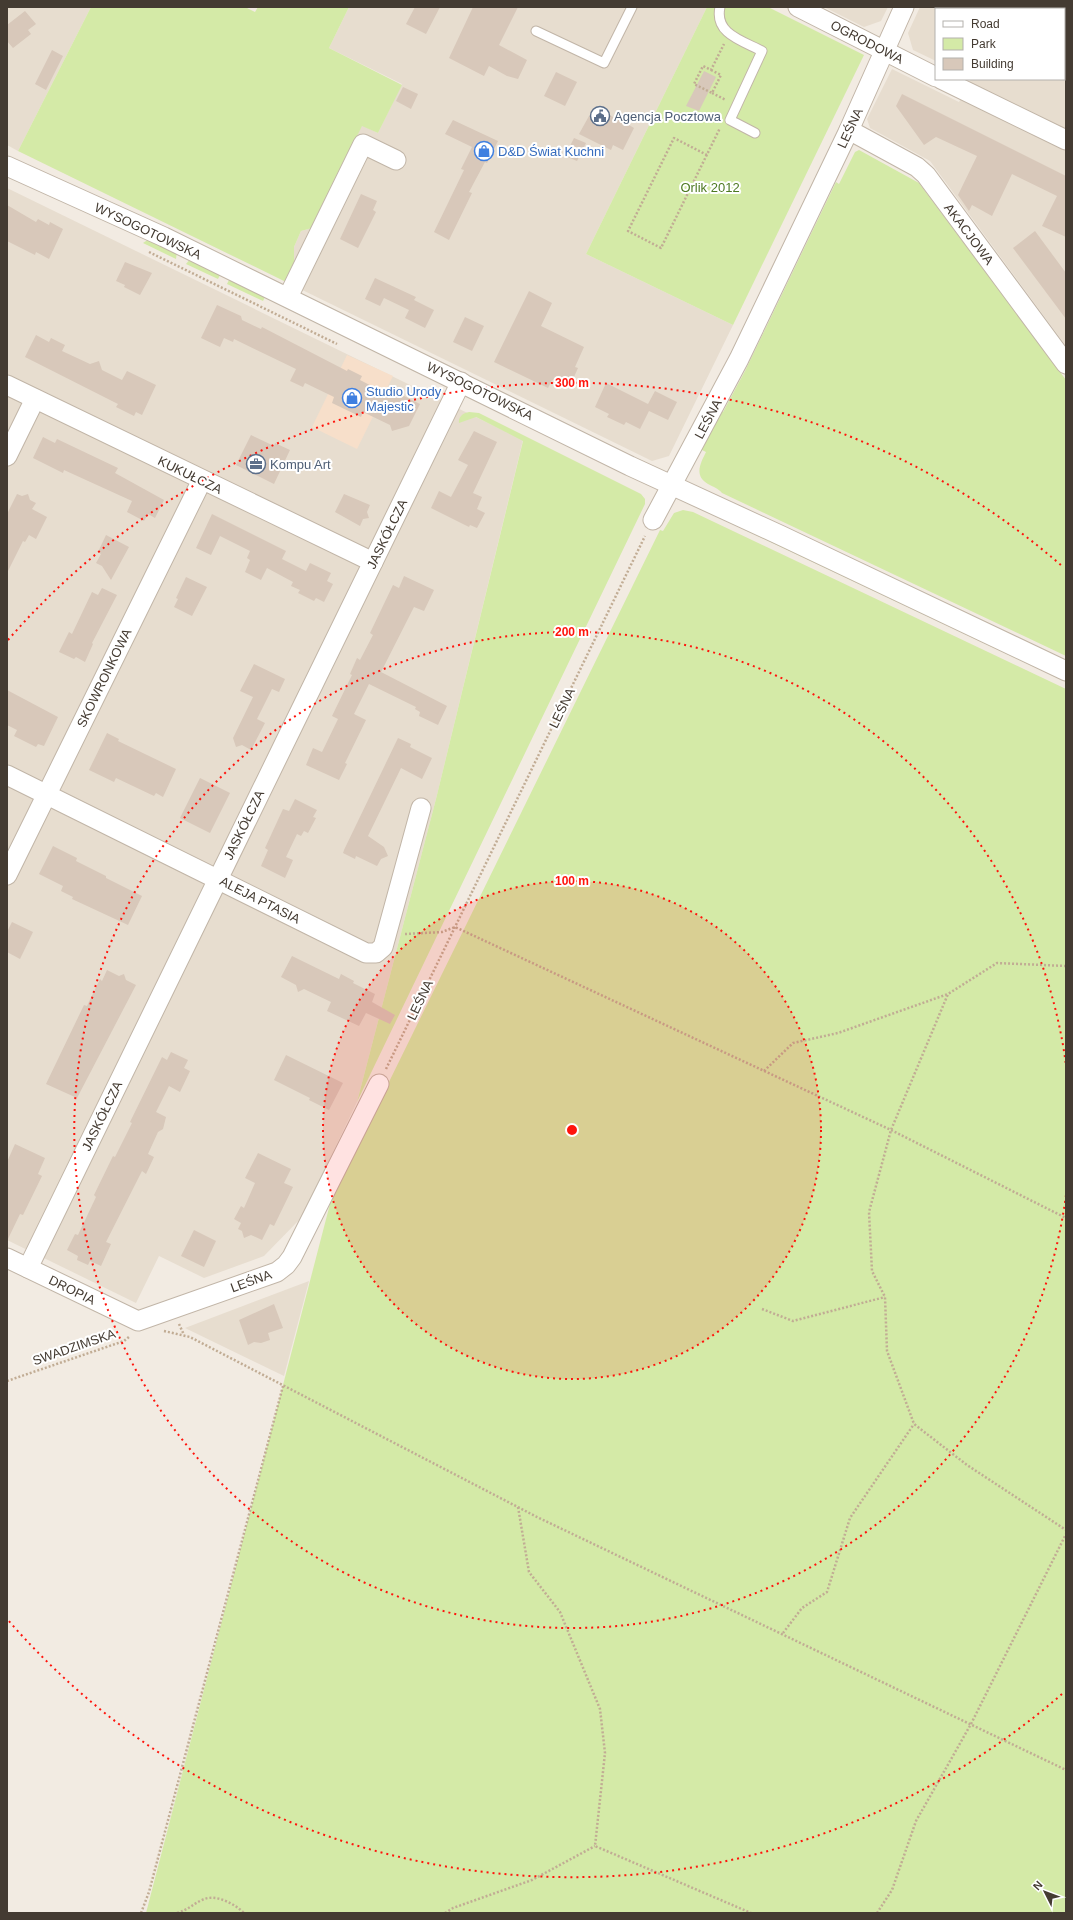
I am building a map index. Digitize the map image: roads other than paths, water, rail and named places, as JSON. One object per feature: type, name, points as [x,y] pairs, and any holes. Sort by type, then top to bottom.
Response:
[{"type":"street","name":"OGRODOWA","points":[[798,7],[935,75]]},
{"type":"street","name":"LEŚNA","points":[[653,520],[739,359],[849,130],[904,7]]},
{"type":"street","points":[[943,80],[1066,140]]},
{"type":"street","name":"AKACJOWA","points":[[849,130],[917,167],[926,175],[1066,364]]},
{"type":"street","points":[[288,297],[363,144],[396,160]]},
{"type":"street","name":"WYSOGOTOWSKA","points":[[7,166],[164,237],[672,485],[1066,672]]},
{"type":"street","name":"JASKÓŁCZA","points":[[28,1268],[461,382]]},
{"type":"street","name":"KUKUŁCZA","points":[[7,385],[373,562]]},
{"type":"street","points":[[7,456],[35,399]]},
{"type":"street","name":"SKOWRONKOWA","points":[[7,875],[202,480]]},
{"type":"street","name":"ALEJA PTASIA","points":[[7,775],[366,953],[376,953],[380,951],[386,935],[421,808]]},
{"type":"street","name":"LEŚNA","points":[[138,1321],[277,1272],[286,1265],[292,1257],[379,1084]]},
{"type":"street","name":"DROPIA","points":[[7,1258],[138,1321]]},
{"type":"lane","points":[[536,31],[604,63],[632,7]]},
{"type":"lane","points":[[720,7],[720,21],[723,29],[729,34],[762,51],[730,120],[755,133]]},
{"type":"place","name":"Agencja Pocztowa","points":[[600,116]]},
{"type":"place","name":"D&D Świat Kuchni","points":[[484,151]]},
{"type":"place","name":"Studio Urody Majestic","points":[[352,398]]},
{"type":"place","name":"Kompu Art","points":[[256,464]]},
{"type":"park label","name":"Orlik 2012","points":[[710,187]]}]
